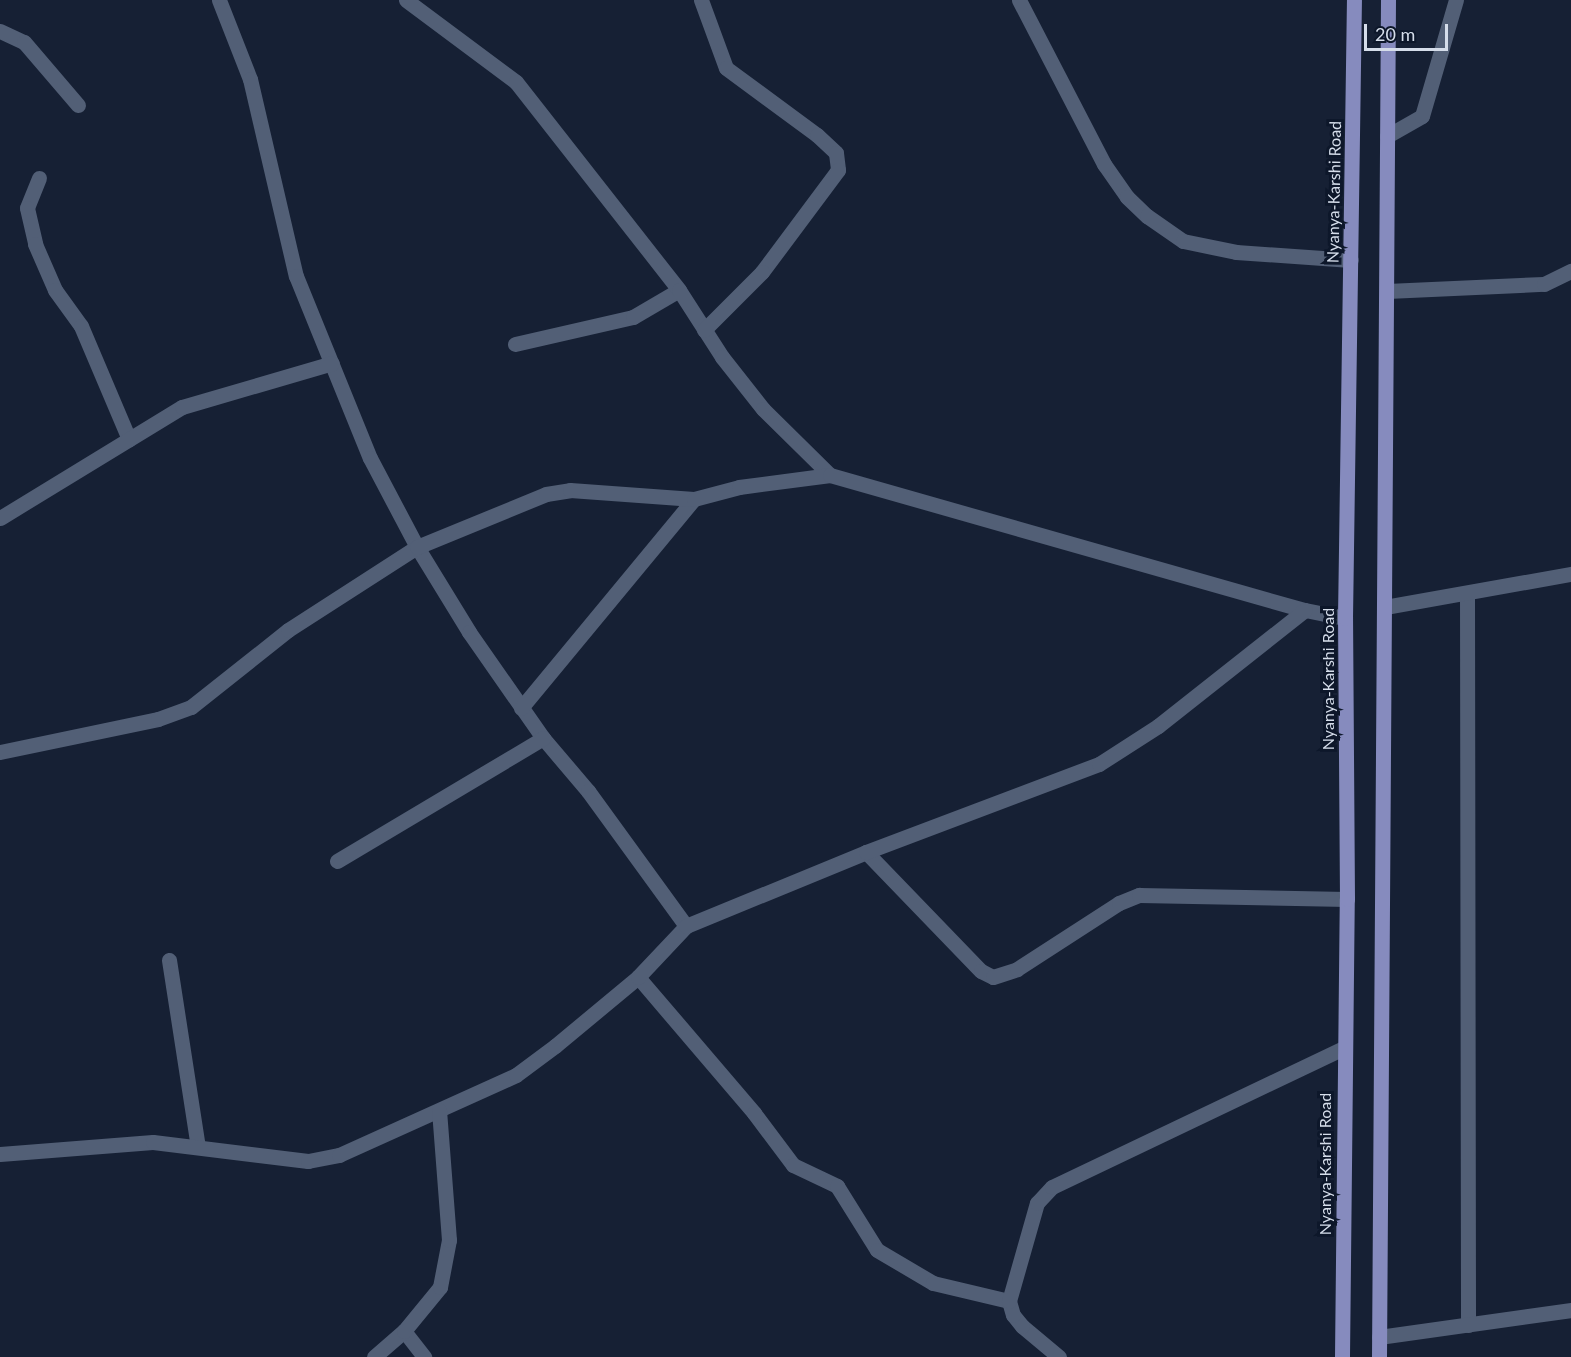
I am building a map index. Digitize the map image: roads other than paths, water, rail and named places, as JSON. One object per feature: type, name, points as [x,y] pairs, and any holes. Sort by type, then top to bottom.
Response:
[{"type":"main road","name":"Nyanya-Karshi Road","points":[[1342,1357],[1347,899],[1345,618],[1354,0]]},
{"type":"main road","points":[[1379,1357],[1388,0]]},
{"type":"street","points":[[219,0],[250,79],[296,276],[370,458],[417,547],[469,632],[543,738],[588,791],[686,926]]},
{"type":"street","points":[[406,0],[516,82],[679,290],[704,330],[764,409],[830,475]]},
{"type":"street","points":[[701,0],[726,68],[817,135],[836,153],[838,170],[762,272],[704,330]]},
{"type":"street","points":[[1019,0],[1104,164],[1127,197],[1147,216],[1183,241],[1215,248],[1236,252],[1351,260]]},
{"type":"street","points":[[1386,136],[1422,116],[1456,0]]},
{"type":"street","points":[[0,31],[24,42],[78,105]]},
{"type":"street","points":[[39,178],[27,208],[35,244],[55,290],[81,326],[129,439]]},
{"type":"street","points":[[1386,291],[1544,284],[1571,271]]},
{"type":"street","points":[[515,344],[633,318],[679,290]]},
{"type":"street","points":[[0,518],[182,407],[332,363]]},
{"type":"street","points":[[0,752],[159,719],[192,707],[288,630],[417,547],[546,494],[562,491],[694,499],[739,487],[830,475],[1305,610],[1345,618]]},
{"type":"street","points":[[521,708],[694,499]]},
{"type":"street","points":[[1385,607],[1571,574]]},
{"type":"street","points":[[1467,593],[1468,1324]]},
{"type":"street","points":[[0,1154],[153,1142],[308,1161],[339,1155],[516,1075],[555,1046],[638,977],[686,926],[866,852],[1099,764],[1158,726],[1305,610]]},
{"type":"street","points":[[337,861],[543,738]]},
{"type":"street","points":[[866,852],[981,971],[993,978],[1017,969],[1119,903],[1138,895],[1347,899]]},
{"type":"street","points":[[169,960],[198,1147]]},
{"type":"street","points":[[638,977],[754,1113],[793,1165],[837,1186],[877,1250],[933,1283],[1009,1301]]},
{"type":"street","points":[[1059,1357],[1022,1326],[1013,1315],[1009,1301],[1037,1203],[1052,1187],[1344,1048]]},
{"type":"street","points":[[374,1357],[404,1331],[440,1287],[449,1240],[439,1110]]},
{"type":"street","points":[[1379,1337],[1571,1310]]},
{"type":"street","points":[[404,1331],[424,1357]]}]
